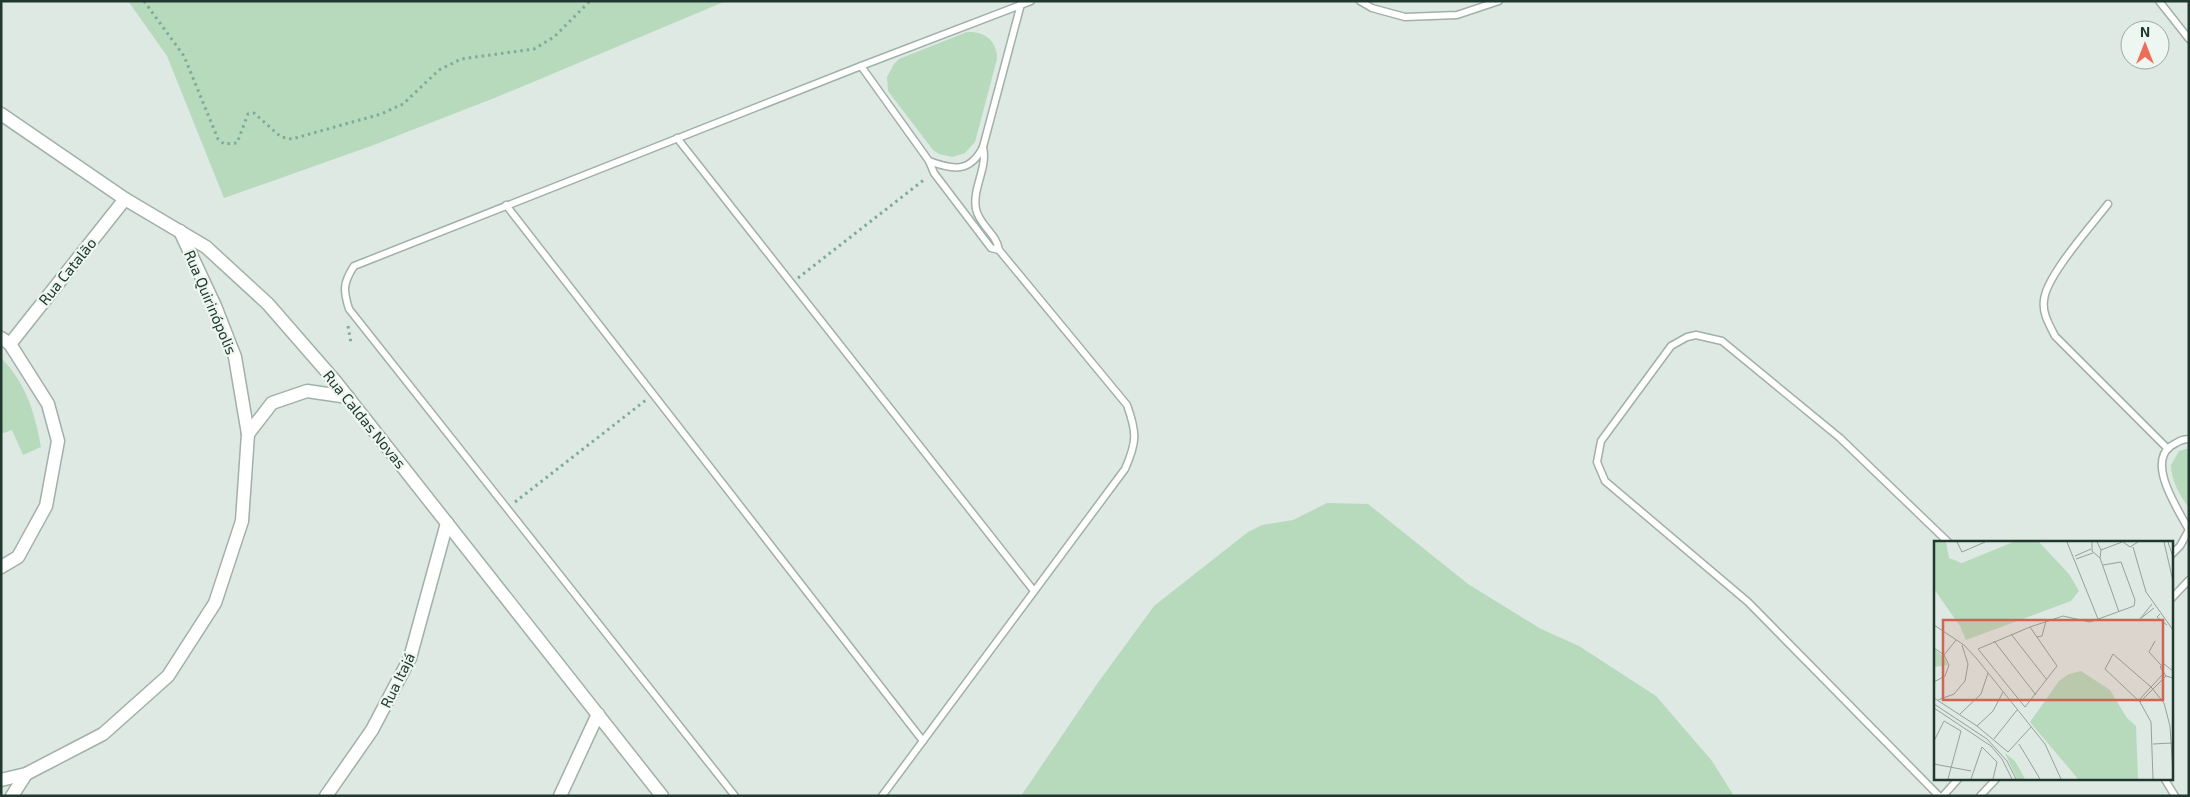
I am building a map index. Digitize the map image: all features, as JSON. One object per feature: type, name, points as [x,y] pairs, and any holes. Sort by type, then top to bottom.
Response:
[{"type":"street","name":"Rua Caldas Novas","points":[[1,114],[125,199],[206,247],[268,304],[348,397],[662,796]]},
{"type":"street","name":"Rua Catalão","points":[[5,341],[125,199]]},
{"type":"street","name":"Rua Quirinópolis","points":[[1,780],[26,774],[103,734],[168,676],[215,603],[242,521],[248,434],[235,357],[215,306],[180,230]]},
{"type":"street","points":[[1,567],[18,557],[46,506],[58,441],[48,404],[5,341]]},
{"type":"street","points":[[248,434],[272,403],[307,391],[348,397]]},
{"type":"street","name":"Rua Itajá","points":[[326,796],[372,730],[410,658],[447,523]]},
{"type":"street","points":[[560,796],[598,714]]},
{"type":"street","points":[[12,796],[26,774]]},
{"type":"lane","points":[[735,796],[349,310],[345,297],[345,281],[354,266],[1031,1]]},
{"type":"lane","points":[[1360,1],[1372,8],[1405,16],[1457,15],[1498,1]]},
{"type":"lane","points":[[2159,1],[2189,39]]},
{"type":"lane","points":[[929,161],[946,167],[966,167],[977,158],[983,147],[1021,4]]},
{"type":"lane","points":[[861,66],[929,161],[934,173],[991,248],[999,250]]},
{"type":"lane","points":[[678,138],[1034,591]]},
{"type":"lane","points":[[882,796],[1125,469],[1134,450],[1135,428],[1127,405],[999,250],[998,243],[977,214],[976,196],[985,158],[983,147]]},
{"type":"lane","points":[[2108,204],[2049,282],[2044,300],[2046,319],[2055,336],[2168,449]]},
{"type":"lane","points":[[506,205],[924,741]]},
{"type":"lane","points":[[1947,541],[1840,438],[1722,341],[1696,335],[1687,337],[1671,346],[1601,441],[1597,462],[1605,481],[1748,602],[1941,796],[1957,780]]},
{"type":"lane","points":[[2172,554],[2180,546],[2189,530],[2164,479],[2161,463],[2168,449],[2182,439],[2189,439]]},
{"type":"lane","points":[[2172,597],[2189,580]]},
{"type":"lane","points":[[1980,796],[1995,780]]},
{"type":"lane","points":[[2165,780],[2175,796]]},
{"type":"path","points":[[144,1],[184,56],[218,140],[224,144],[237,143],[248,114],[254,113],[280,137],[292,140],[381,114],[403,104],[439,70],[461,59],[534,50],[554,36],[590,1]]},
{"type":"path","points":[[792,283],[934,173]]},
{"type":"path","points":[[507,509],[653,394]]},
{"type":"green space","points":[[128,1],[726,1],[497,97],[371,146],[224,198],[167,56]]},
{"type":"green space","points":[[967,32],[979,33],[989,38],[995,47],[997,59],[975,142],[965,153],[952,157],[939,154],[933,150],[888,91],[887,77],[899,59]]},
{"type":"green space","points":[[1,358],[23,388],[39,434],[41,447],[23,455],[12,430],[1,434]]},
{"type":"green space","points":[[2189,448],[2189,508],[2177,488],[2171,465],[2179,451]]},
{"type":"green space","points":[[1327,503],[1368,504],[1468,584],[1541,629],[1579,646],[1656,696],[1712,761],[1734,796],[1021,796],[1097,684],[1154,606],[1248,532],[1262,525],[1293,520]]}]
